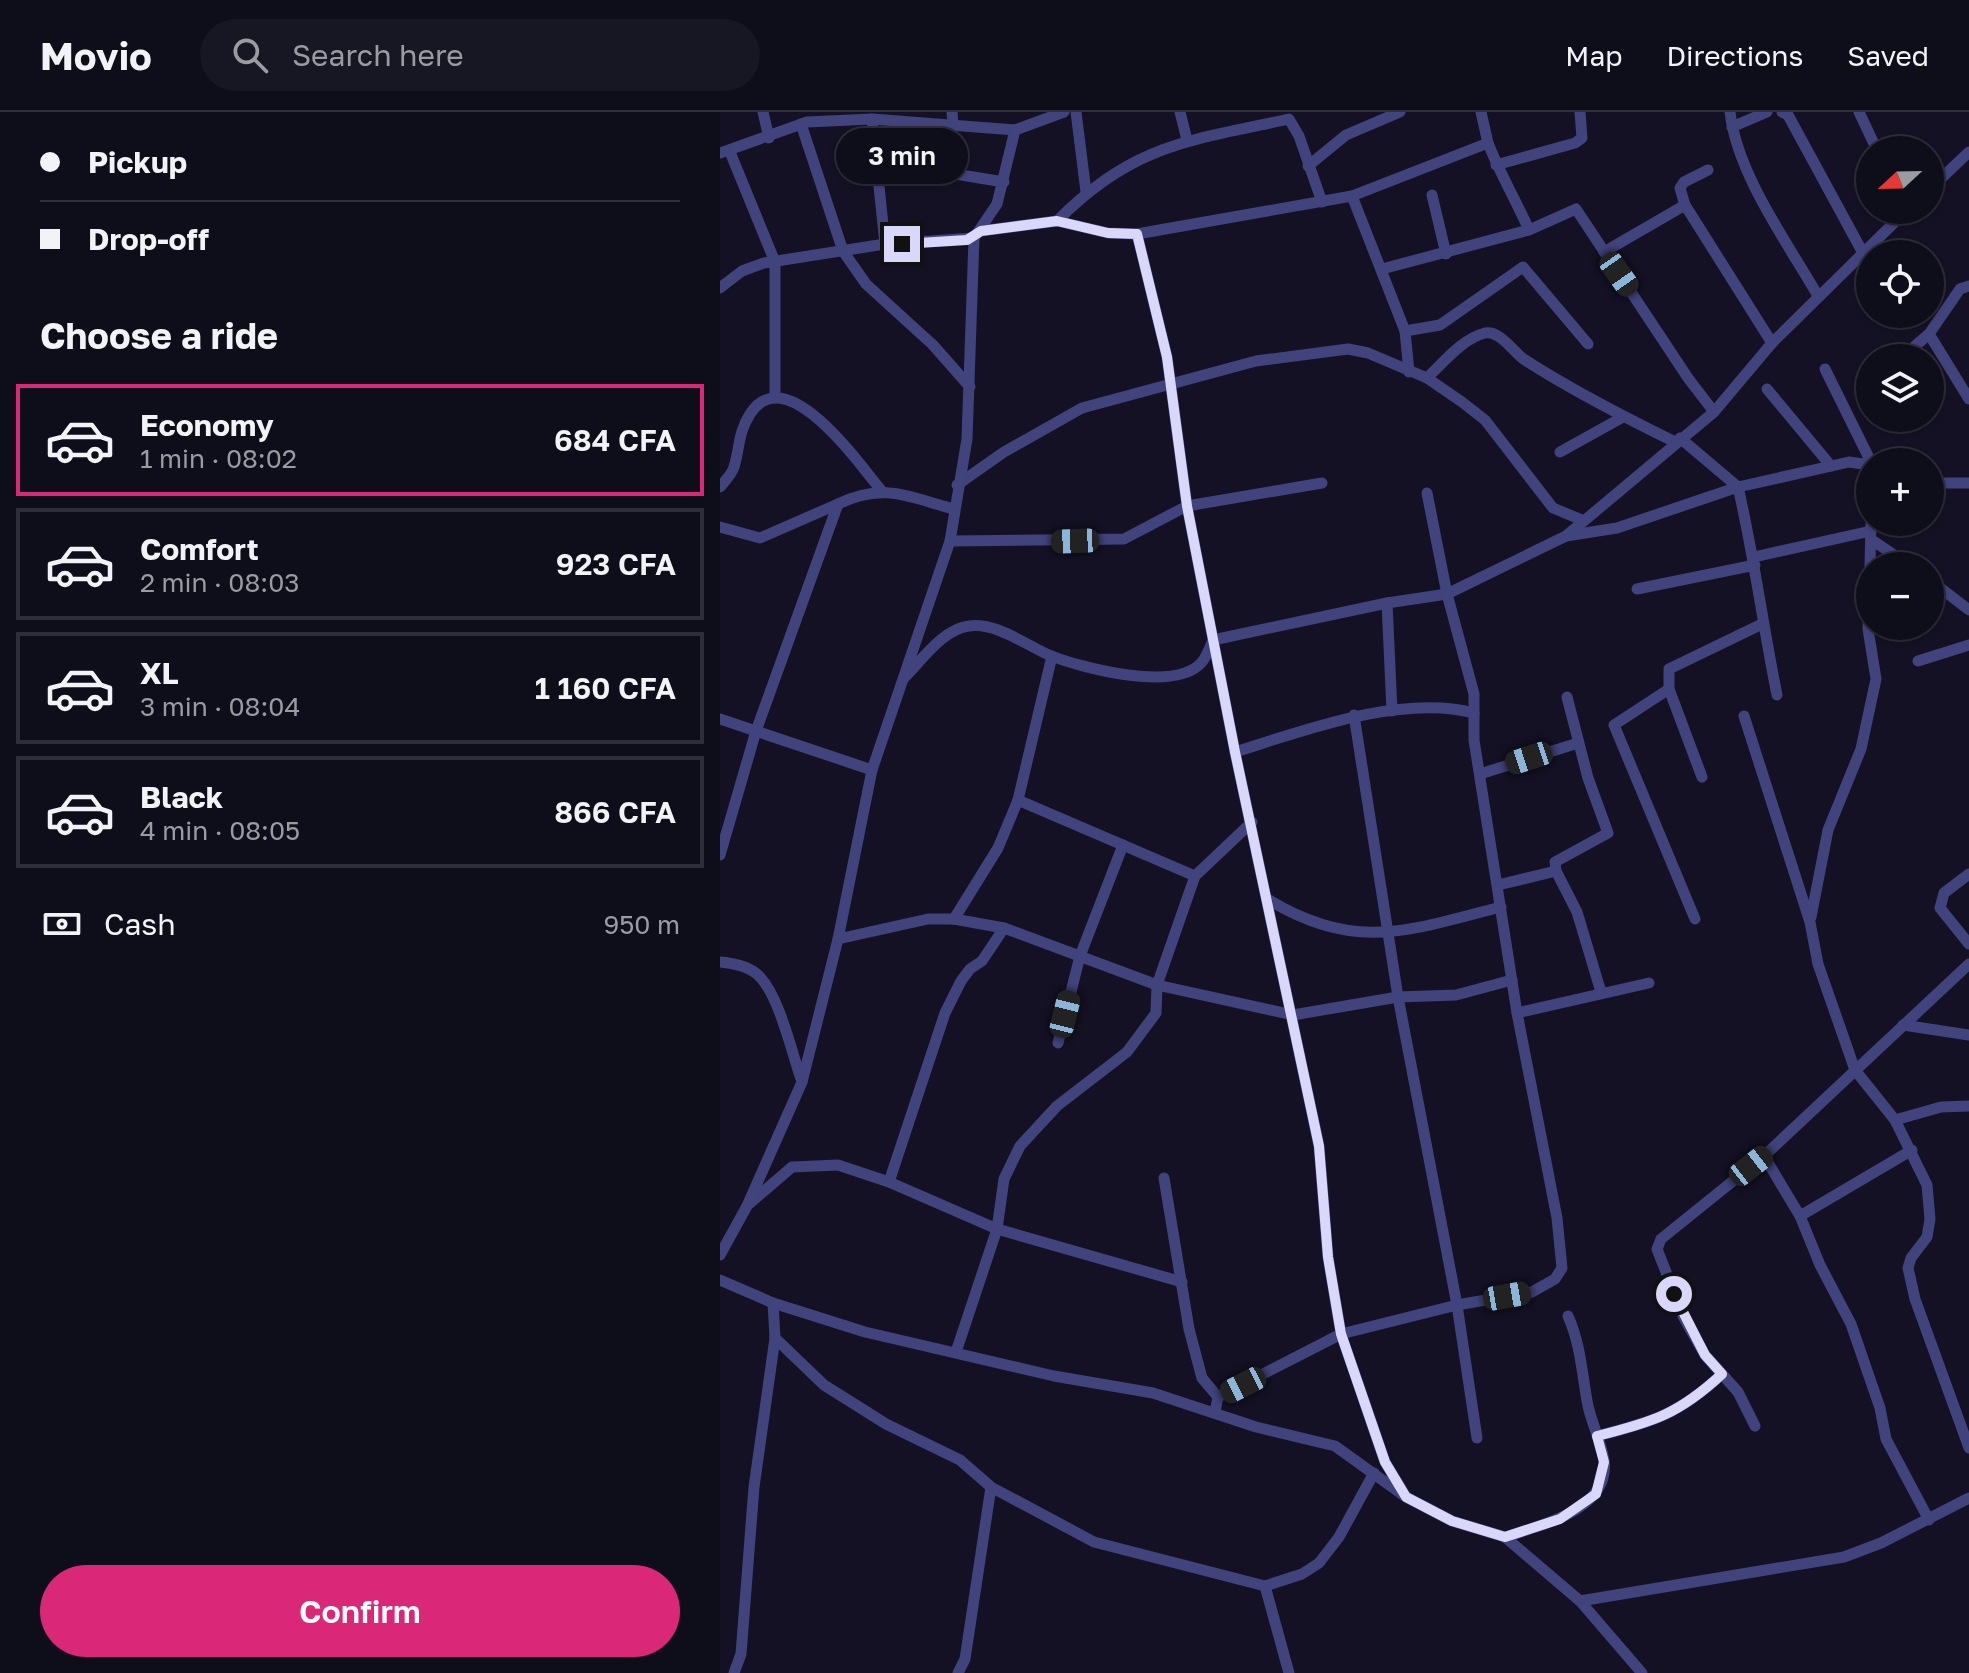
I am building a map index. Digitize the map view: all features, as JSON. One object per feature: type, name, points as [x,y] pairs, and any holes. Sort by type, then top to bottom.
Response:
[{"type":"street","points":[[763,112],[769,138]]},
{"type":"street","points":[[952,112],[953,125]]},
{"type":"street","points":[[775,398],[775,262],[725,153],[801,124],[835,117],[1015,130],[1064,112]]},
{"type":"street","points":[[1076,112],[1086,192]]},
{"type":"street","points":[[1180,112],[1187,140]]},
{"type":"street","points":[[1308,166],[1346,135],[1400,112]]},
{"type":"street","points":[[1481,112],[1496,165],[1529,230]]},
{"type":"street","points":[[1496,165],[1575,143],[1582,138],[1580,112]]},
{"type":"street","points":[[1730,112],[1746,167],[1818,296]]},
{"type":"street","points":[[1732,127],[1767,112]]},
{"type":"street","points":[[1782,112],[1788,115],[1856,240]]},
{"type":"street","points":[[1859,112],[1870,136]]},
{"type":"street","points":[[872,119],[885,244]]},
{"type":"street","points":[[1057,221],[1086,192],[1137,160],[1187,140],[1289,119],[1299,136],[1322,202]]},
{"type":"street","points":[[801,124],[843,251],[866,284],[933,345],[970,387]]},
{"type":"street","points":[[720,1255],[747,1206],[802,1082],[838,939],[872,770],[950,541],[967,439],[978,235],[1004,182],[1015,130]]},
{"type":"street","points":[[720,288],[742,271],[775,262],[885,244],[978,235],[1057,221],[1108,233],[1137,234],[1274,207],[1322,202],[1352,196],[1488,143]]},
{"type":"street","points":[[1944,176],[1969,152]]},
{"type":"street","points":[[876,161],[1004,182]]},
{"type":"street","points":[[1708,170],[1684,182],[1680,188],[1685,205],[1772,343]]},
{"type":"street","points":[[1432,195],[1446,254]]},
{"type":"street","points":[[1352,196],[1405,331],[1409,372]]},
{"type":"street","points":[[1604,252],[1685,205]]},
{"type":"street","points":[[1382,269],[1529,230],[1574,208],[1714,412]]},
{"type":"street","points":[[1876,240],[1893,224]]},
{"type":"street","points":[[1137,234],[1171,384],[1187,506],[1235,752],[1319,1146],[1328,1257],[1341,1334],[1385,1462],[1406,1497]]},
{"type":"street","points":[[1566,536],[1714,412],[1772,343],[1856,260]]},
{"type":"street","points":[[1405,331],[1440,325],[1523,267],[1588,344]]},
{"type":"street","points":[[1917,344],[1929,334],[1960,289],[1969,286]]},
{"type":"street","points":[[1427,378],[1463,345],[1485,333],[1492,334],[1521,358],[1623,417],[1678,440],[1738,487],[1755,561],[1762,624],[1777,695]]},
{"type":"street","points":[[1929,334],[1969,399]]},
{"type":"street","points":[[957,485],[1063,416],[1256,361],[1348,349],[1368,353],[1427,378],[1485,420],[1553,508],[1582,520]]},
{"type":"street","points":[[1825,369],[1863,448]]},
{"type":"street","points":[[1767,389],[1831,466]]},
{"type":"street","points":[[720,487],[734,468],[736,443],[751,411],[775,398],[791,399],[822,422],[881,490]]},
{"type":"street","points":[[1560,452],[1623,417]]},
{"type":"street","points":[[1213,640],[1387,603],[1447,594],[1566,536],[1617,528],[1738,487],[1856,462]]},
{"type":"street","points":[[950,541],[1124,539],[1187,506],[1322,483]]},
{"type":"street","points":[[1944,483],[1969,483]]},
{"type":"street","points":[[720,527],[760,538],[860,493],[881,490],[954,509]]},
{"type":"street","points":[[1218,1397],[1341,1334],[1457,1305],[1532,1292],[1555,1279],[1562,1268],[1557,1218],[1517,1013],[1480,774],[1470,674],[1447,594],[1427,493]]},
{"type":"street","points":[[720,855],[756,731],[838,504]]},
{"type":"street","points":[[1637,589],[1856,535]]},
{"type":"street","points":[[1877,536],[1894,552]]},
{"type":"street","points":[[1944,591],[1969,610]]},
{"type":"street","points":[[1387,603],[1392,711]]},
{"type":"street","points":[[1702,777],[1669,689],[1669,669],[1673,664],[1733,640],[1762,624]]},
{"type":"street","points":[[904,678],[951,631],[970,626],[1007,635],[1052,656],[1110,673],[1178,674],[1202,664],[1213,640]]},
{"type":"street","points":[[1810,922],[1828,830],[1861,749],[1876,679],[1870,640]]},
{"type":"street","points":[[1918,661],[1969,645]]},
{"type":"street","points":[[954,919],[998,848],[1018,800],[1052,656]]},
{"type":"street","points":[[1669,689],[1614,725],[1695,919]]},
{"type":"street","points":[[1567,697],[1578,743],[1608,833],[1562,856],[1555,862],[1556,871],[1577,912],[1601,992]]},
{"type":"street","points":[[1235,752],[1354,715],[1456,708],[1474,713]]},
{"type":"street","points":[[1354,715],[1398,997],[1457,1305],[1477,1438]]},
{"type":"street","points":[[1744,716],[1810,922],[1818,964],[1855,1070],[1895,1120],[1927,1185],[1930,1219],[1927,1237],[1911,1258],[1908,1268],[1915,1299],[1969,1448]]},
{"type":"street","points":[[720,719],[872,770]]},
{"type":"street","points":[[1480,774],[1578,743]]},
{"type":"street","points":[[1018,800],[1195,876]]},
{"type":"street","points":[[956,1352],[997,1229],[1004,1179],[1020,1146],[1057,1106],[1127,1052],[1156,1013],[1157,985],[1195,876],[1252,822]]},
{"type":"street","points":[[1058,1043],[1080,956],[1123,845]]},
{"type":"street","points":[[1498,885],[1556,871]]},
{"type":"street","points":[[1969,874],[1944,893],[1940,908],[1969,944]]},
{"type":"street","points":[[1269,900],[1289,913],[1344,932],[1388,935],[1501,907]]},
{"type":"street","points":[[838,939],[928,919],[954,919],[1004,928],[1157,985],[1293,1015],[1398,997],[1456,995],[1512,980]]},
{"type":"street","points":[[889,1182],[945,1013],[961,981],[970,969],[982,961],[1004,928]]},
{"type":"street","points":[[720,962],[747,968],[760,977],[774,1003],[802,1082]]},
{"type":"street","points":[[1755,1426],[1738,1392],[1705,1355],[1684,1318],[1657,1249],[1661,1239],[1764,1156],[1969,964]]},
{"type":"street","points":[[1517,1013],[1649,983]]},
{"type":"street","points":[[1903,1025],[1969,1035]]},
{"type":"street","points":[[1895,1120],[1941,1107],[1969,1106]]},
{"type":"street","points":[[1800,1216],[1912,1150]]},
{"type":"street","points":[[1764,1156],[1800,1216],[1820,1265],[1851,1324],[1880,1408],[1886,1439],[1929,1520]]},
{"type":"street","points":[[747,1206],[783,1173],[803,1164],[838,1165],[889,1182],[997,1229],[1182,1282]]},
{"type":"street","points":[[1164,1178],[1189,1329],[1202,1378],[1218,1397]]},
{"type":"street","points":[[720,1280],[773,1303],[865,1332],[1054,1376],[1153,1393],[1256,1427],[1335,1446],[1406,1497],[1452,1521],[1505,1537],[1580,1601],[1642,1673]]},
{"type":"street","points":[[734,1673],[741,1654],[754,1487],[775,1338],[773,1303]]},
{"type":"street","points":[[1505,1537],[1560,1519],[1596,1494],[1604,1462],[1576,1334],[1568,1316]]},
{"type":"street","points":[[775,1338],[824,1385],[886,1424],[960,1460],[991,1487],[1094,1542],[1265,1586],[1302,1574],[1319,1563],[1339,1537],[1374,1473]]},
{"type":"street","points":[[1597,1436],[1631,1427],[1690,1404],[1722,1374]]},
{"type":"street","points":[[1215,1412],[1218,1397]]},
{"type":"street","points":[[958,1673],[965,1659],[991,1487]]},
{"type":"street","points":[[1580,1601],[1844,1557],[1929,1520],[1969,1498]]},
{"type":"street","points":[[1265,1586],[1289,1673]]},
{"type":"route","points":[[902,244],[967,240],[981,231],[1057,221],[1108,233],[1137,234],[1167,357],[1187,506],[1235,752],[1306,1075],[1324,1178],[1328,1257],[1341,1334],[1385,1462],[1406,1497],[1452,1521],[1505,1537],[1560,1519],[1596,1494],[1601,1484],[1604,1462],[1597,1436],[1631,1427],[1690,1404],[1722,1374],[1705,1355],[1674,1294]]}]
